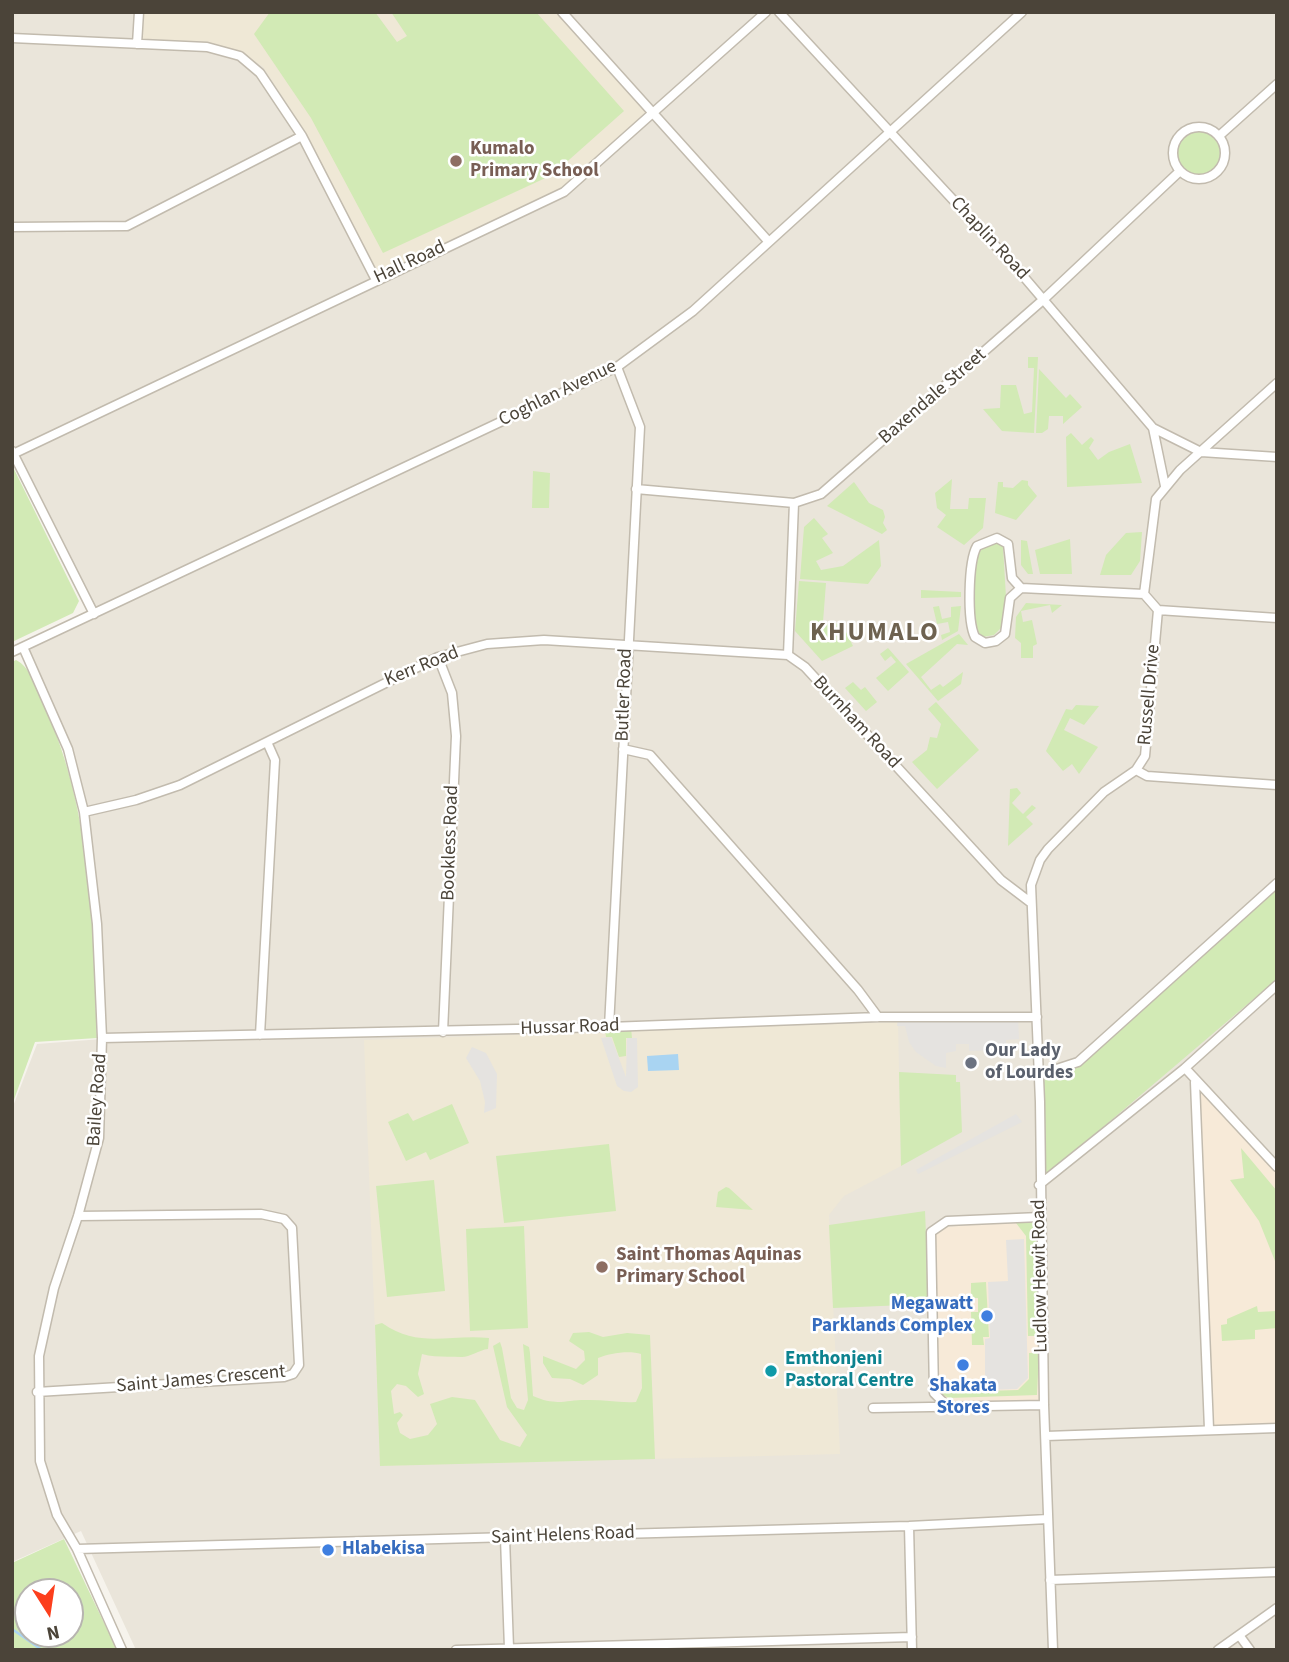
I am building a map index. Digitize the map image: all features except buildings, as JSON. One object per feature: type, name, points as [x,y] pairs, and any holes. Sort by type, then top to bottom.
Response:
[{"type":"street","points":[[137,44],[139,12]]},
{"type":"street","points":[[562,12],[769,242]]},
{"type":"street","name":"Hall Road","points":[[13,452],[564,192],[652,110],[766,12]]},
{"type":"street","name":"Chaplin Road","points":[[779,12],[1044,299],[1153,428],[1163,488]]},
{"type":"street","name":"Coghlan Avenue","points":[[12,652],[617,367],[693,311],[1022,12]]},
{"type":"street","points":[[12,38],[207,47],[240,55],[260,73],[302,136],[376,279]]},
{"type":"street","points":[[1219,136],[1277,84]]},
{"type":"street","points":[[1200,127],[1219,136],[1225,154],[1217,172],[1198,179],[1180,171],[1173,152],[1182,134],[1200,127]]},
{"type":"street","points":[[12,227],[127,226],[302,136]]},
{"type":"street","name":"Baxendale Street","points":[[636,489],[808,501],[832,485],[1044,299],[1180,171]]},
{"type":"street","name":"Butler Road","points":[[609,1027],[640,427],[617,367]]},
{"type":"street","points":[[1144,594],[1153,509],[1163,488],[1277,383]]},
{"type":"street","points":[[1153,428],[1201,452],[1277,457]]},
{"type":"street","points":[[13,452],[94,614]]},
{"type":"street","points":[[788,654],[794,502]]},
{"type":"street","points":[[1021,588],[1012,578],[1005,541],[997,538],[977,546],[972,564],[971,625],[978,641],[996,641],[1005,634],[1010,598],[1021,588],[1144,594],[1158,610],[1277,618]]},
{"type":"street","name":"Russell Drive","points":[[1030,902],[1034,872],[1048,849],[1104,792],[1136,770],[1145,757],[1158,610]]},
{"type":"street","name":"Kerr Road","points":[[84,812],[160,793],[438,657],[487,644],[519,641],[788,654]]},
{"type":"street","name":"Bailey Road","points":[[23,647],[68,749],[84,812],[97,925],[102,1038],[99,1138],[43,1331],[37,1392],[40,1461],[57,1515],[77,1549],[122,1650]]},
{"type":"street","name":"Burnham Road","points":[[788,654],[805,667],[1001,880],[1030,902]]},
{"type":"street","name":"Bookless Road","points":[[438,657],[452,693],[456,736],[443,1032]]},
{"type":"street","points":[[260,1035],[275,760],[267,741]]},
{"type":"street","points":[[623,749],[650,755],[858,990],[878,1017]]},
{"type":"street","points":[[1136,770],[1147,776],[1277,785]]},
{"type":"street","points":[[1038,1075],[1078,1062],[1277,883]]},
{"type":"street","name":"Ludlow Hewit Road","points":[[1030,902],[1037,1017],[1044,1405],[1053,1650]]},
{"type":"street","points":[[1040,1185],[1185,1068],[1277,985]]},
{"type":"street","name":"Hussar Road","points":[[102,1038],[443,1032],[878,1017],[1037,1017]]},
{"type":"street","points":[[1185,1068],[1195,1082],[1277,1167]]},
{"type":"street","points":[[1195,1082],[1209,1429]]},
{"type":"street","name":"Saint James Crescent","points":[[37,1392],[284,1377],[293,1374],[299,1365],[292,1234],[284,1219],[261,1214],[78,1216]]},
{"type":"street","points":[[948,1407],[934,1393],[931,1231],[947,1221],[1040,1217]]},
{"type":"street","points":[[873,1408],[1044,1405]]},
{"type":"street","points":[[1046,1436],[1277,1428]]},
{"type":"street","name":"Saint Helens Road","points":[[77,1549],[909,1526],[1048,1519]]},
{"type":"street","points":[[909,1526],[912,1650]]},
{"type":"street","points":[[505,1538],[509,1648]]},
{"type":"street","points":[[1050,1580],[1277,1572]]},
{"type":"street","points":[[1218,1650],[1277,1608]]},
{"type":"street","points":[[1239,1635],[1250,1650]]},
{"type":"street","points":[[456,1650],[912,1637]]},
{"type":"shaded area","points":[[12,12],[1277,12],[1277,1650],[136,1650],[81,1531],[12,1562],[12,1109],[37,1044],[102,1039],[99,925],[77,772],[25,648],[96,615],[12,447]]},
{"type":"shaded area","name":"Kumalo Primary School","points":[[142,12],[557,12],[648,110],[562,189],[378,275],[306,133],[263,67],[239,51],[209,44],[141,41]]},
{"type":"shaded area","points":[[1018,1017],[1019,1039],[1006,1040],[1006,1047],[1000,1050],[969,1051],[969,1044],[956,1044],[956,1051],[946,1053],[946,1068],[936,1066],[916,1052],[909,1042],[905,1026],[897,1026],[898,1018]]},
{"type":"shaded area","name":"Saint Thomas Aquinas Primary School","points":[[898,1022],[901,1166],[844,1196],[829,1215],[840,1454],[380,1466],[364,1040]]},
{"type":"shaded area","points":[[611,1037],[626,1077],[627,1038],[637,1038],[638,1087],[631,1092],[617,1086],[601,1038]]},
{"type":"shaded area","points":[[472,1047],[486,1053],[497,1074],[496,1108],[484,1113],[485,1102],[480,1081],[466,1058]]},
{"type":"shaded area","points":[[1197,1087],[1277,1170],[1277,1426],[1211,1427]]},
{"type":"shaded area","points":[[1016,1114],[1022,1122],[918,1174],[916,1170]]},
{"type":"shaded area","name":"Megawatt Parklands Complex","points":[[1038,1219],[1042,1403],[948,1405],[938,1397],[932,1240],[936,1228]]},
{"type":"shaded area","points":[[1024,1239],[1028,1378],[1017,1389],[985,1390],[985,1339],[990,1338],[988,1282],[1008,1281],[1006,1240]]},
{"type":"green space","name":"Kumalo Primary School","points":[[270,12],[375,12],[397,42],[407,36],[391,12],[536,12],[624,111],[552,175],[383,253],[311,118],[254,34]]},
{"type":"green space","points":[[1199,127],[1209,129],[1217,135],[1223,143],[1223,163],[1217,171],[1209,177],[1199,179],[1189,177],[1181,171],[1175,163],[1173,153],[1175,143],[1181,135],[1189,129]]},
{"type":"green space","points":[[1028,357],[1038,357],[1034,433],[1002,431],[983,409],[1000,408],[1001,385],[1016,385],[1024,414],[1032,412],[1034,368],[1028,368]]},
{"type":"green space","points":[[1039,369],[1066,398],[1070,394],[1082,407],[1063,424],[1063,416],[1049,416],[1048,429],[1036,433]]},
{"type":"green space","points":[[1071,433],[1082,445],[1091,437],[1094,440],[1089,448],[1098,460],[1109,452],[1130,444],[1142,483],[1067,487],[1066,437]]},
{"type":"green space","points":[[12,465],[79,601],[73,613],[12,642]]},
{"type":"green space","points":[[533,471],[550,473],[549,508],[532,508]]},
{"type":"green space","points":[[952,479],[950,509],[968,509],[969,498],[986,498],[983,528],[964,545],[937,527],[946,515],[937,508],[935,493]]},
{"type":"green space","points":[[1022,480],[1028,481],[1037,496],[1016,520],[995,513],[998,482],[1003,482],[1003,487],[1013,488]]},
{"type":"green space","points":[[854,482],[869,503],[883,510],[883,523],[887,530],[882,534],[827,506]]},
{"type":"green space","points":[[814,518],[828,534],[822,538],[833,553],[816,561],[821,570],[843,566],[879,540],[881,566],[868,584],[800,579],[804,527]]},
{"type":"green space","points":[[1142,532],[1140,561],[1131,575],[1100,575],[1106,555],[1126,533]]},
{"type":"green space","points":[[1070,539],[1072,574],[1040,574],[1035,550]]},
{"type":"green space","points":[[1021,540],[1027,541],[1033,574],[1028,574],[1021,565]]},
{"type":"green space","points":[[991,543],[1003,547],[1006,597],[1002,627],[994,635],[983,637],[976,632],[973,621],[976,555],[978,549]]},
{"type":"green space","points":[[799,581],[826,583],[823,622],[842,624],[853,646],[822,661],[795,631]]},
{"type":"green space","points":[[921,590],[961,592],[961,597],[921,598]]},
{"type":"green space","points":[[1026,603],[1062,605],[1052,613],[1050,605],[1021,611],[1023,622],[1032,620],[1037,644],[1033,646],[1033,658],[1021,658],[1021,643],[1015,638],[1016,617]]},
{"type":"green space","points":[[939,606],[942,619],[951,617],[951,607],[961,606],[958,631],[942,640],[941,635],[950,632],[948,622],[937,624],[933,607]]},
{"type":"green space","points":[[959,634],[968,645],[957,644],[921,677],[931,690],[940,684],[943,687],[963,672],[961,684],[938,701],[906,664]]},
{"type":"green space","points":[[888,648],[909,672],[888,691],[876,678],[896,662],[891,656],[885,661],[880,654]]},
{"type":"green space","points":[[16,660],[32,677],[58,739],[80,823],[91,908],[97,1038],[35,1042],[12,1105],[12,662]]},
{"type":"green space","points":[[853,682],[861,690],[865,687],[877,702],[866,711],[845,688]]},
{"type":"green space","points":[[936,702],[979,750],[937,789],[912,762],[927,750],[930,737],[937,738],[941,724],[928,709]]},
{"type":"green space","points":[[1076,705],[1099,706],[1084,725],[1070,718],[1064,730],[1098,747],[1079,774],[1072,764],[1063,771],[1046,751],[1066,709],[1072,710]]},
{"type":"green space","points":[[1017,788],[1021,793],[1012,803],[1023,814],[1032,805],[1036,808],[1026,817],[1033,824],[1008,846],[1010,789]]},
{"type":"green space","points":[[1277,886],[1277,979],[1041,1180],[1041,1108],[1047,1076],[1078,1065]]},
{"type":"green space","points":[[631,1028],[632,1038],[626,1038],[626,1056],[619,1057],[612,1037],[606,1037],[605,1029]]},
{"type":"green space","points":[[899,1072],[956,1075],[956,1082],[960,1082],[962,1132],[901,1166]]},
{"type":"green space","points":[[452,1104],[469,1143],[430,1160],[426,1152],[406,1161],[388,1122],[408,1113],[413,1121]]},
{"type":"green space","points":[[609,1144],[616,1211],[504,1223],[496,1156]]},
{"type":"green space","points":[[1241,1148],[1277,1191],[1277,1266],[1259,1221],[1230,1180],[1244,1178]]},
{"type":"green space","points":[[434,1180],[445,1291],[387,1297],[376,1186]]},
{"type":"green space","points":[[726,1187],[753,1210],[716,1207],[718,1192]]},
{"type":"green space","points":[[925,1211],[929,1304],[833,1308],[829,1225]]},
{"type":"green space","points":[[1036,1221],[1039,1336],[1028,1336],[1026,1236],[1016,1223]]},
{"type":"green space","points":[[524,1226],[528,1328],[470,1331],[466,1229]]},
{"type":"green space","points":[[986,1282],[989,1337],[983,1337],[984,1345],[972,1345],[971,1312],[978,1312],[978,1298],[971,1298],[971,1283]]},
{"type":"green space","points":[[1257,1306],[1258,1312],[1276,1311],[1277,1306],[1277,1328],[1255,1330],[1255,1339],[1222,1341],[1221,1325],[1227,1324],[1227,1319]]},
{"type":"green space","points":[[382,1323],[409,1336],[421,1338],[489,1338],[488,1349],[467,1356],[422,1354],[418,1374],[424,1394],[418,1397],[406,1386],[397,1384],[391,1391],[394,1414],[400,1412],[403,1415],[397,1423],[400,1433],[410,1439],[428,1435],[437,1424],[430,1404],[452,1397],[475,1400],[500,1440],[520,1447],[527,1435],[507,1407],[493,1346],[500,1342],[511,1398],[517,1408],[524,1410],[528,1400],[523,1344],[529,1347],[533,1396],[556,1402],[636,1402],[642,1388],[641,1354],[620,1353],[598,1358],[598,1375],[583,1385],[570,1379],[552,1378],[543,1363],[543,1356],[576,1369],[585,1360],[584,1351],[569,1341],[573,1333],[589,1332],[603,1337],[627,1333],[650,1335],[655,1459],[380,1466],[375,1325]]},
{"type":"green space","points":[[1029,1353],[1039,1353],[1037,1395],[949,1398],[939,1393],[939,1384],[947,1384],[948,1392],[1018,1390],[1029,1379]]},
{"type":"green space","points":[[64,1539],[83,1578],[14,1578],[14,1648],[84,1648],[84,1581],[117,1650],[12,1650],[12,1563]]},
{"type":"water","points":[[678,1054],[679,1070],[648,1071],[647,1056]]},
{"type":"waterway","points":[[12,1629],[42,1650]]},
{"type":"place","name":"Kumalo Primary School","points":[[456,161]]},
{"type":"place","name":"Our Lady of Lourdes","points":[[971,1063]]},
{"type":"place","name":"Saint Thomas Aquinas Primary School","points":[[602,1267]]},
{"type":"place","name":"Megawatt Parklands Complex","points":[[987,1316]]},
{"type":"place","name":"Shakata Stores","points":[[963,1365]]},
{"type":"place","name":"Emthonjeni Pastoral Centre","points":[[771,1371]]},
{"type":"place","name":"Hlabekisa","points":[[328,1550]]},
{"type":"district","name":"KHUMALO","points":[[875,634]]}]
